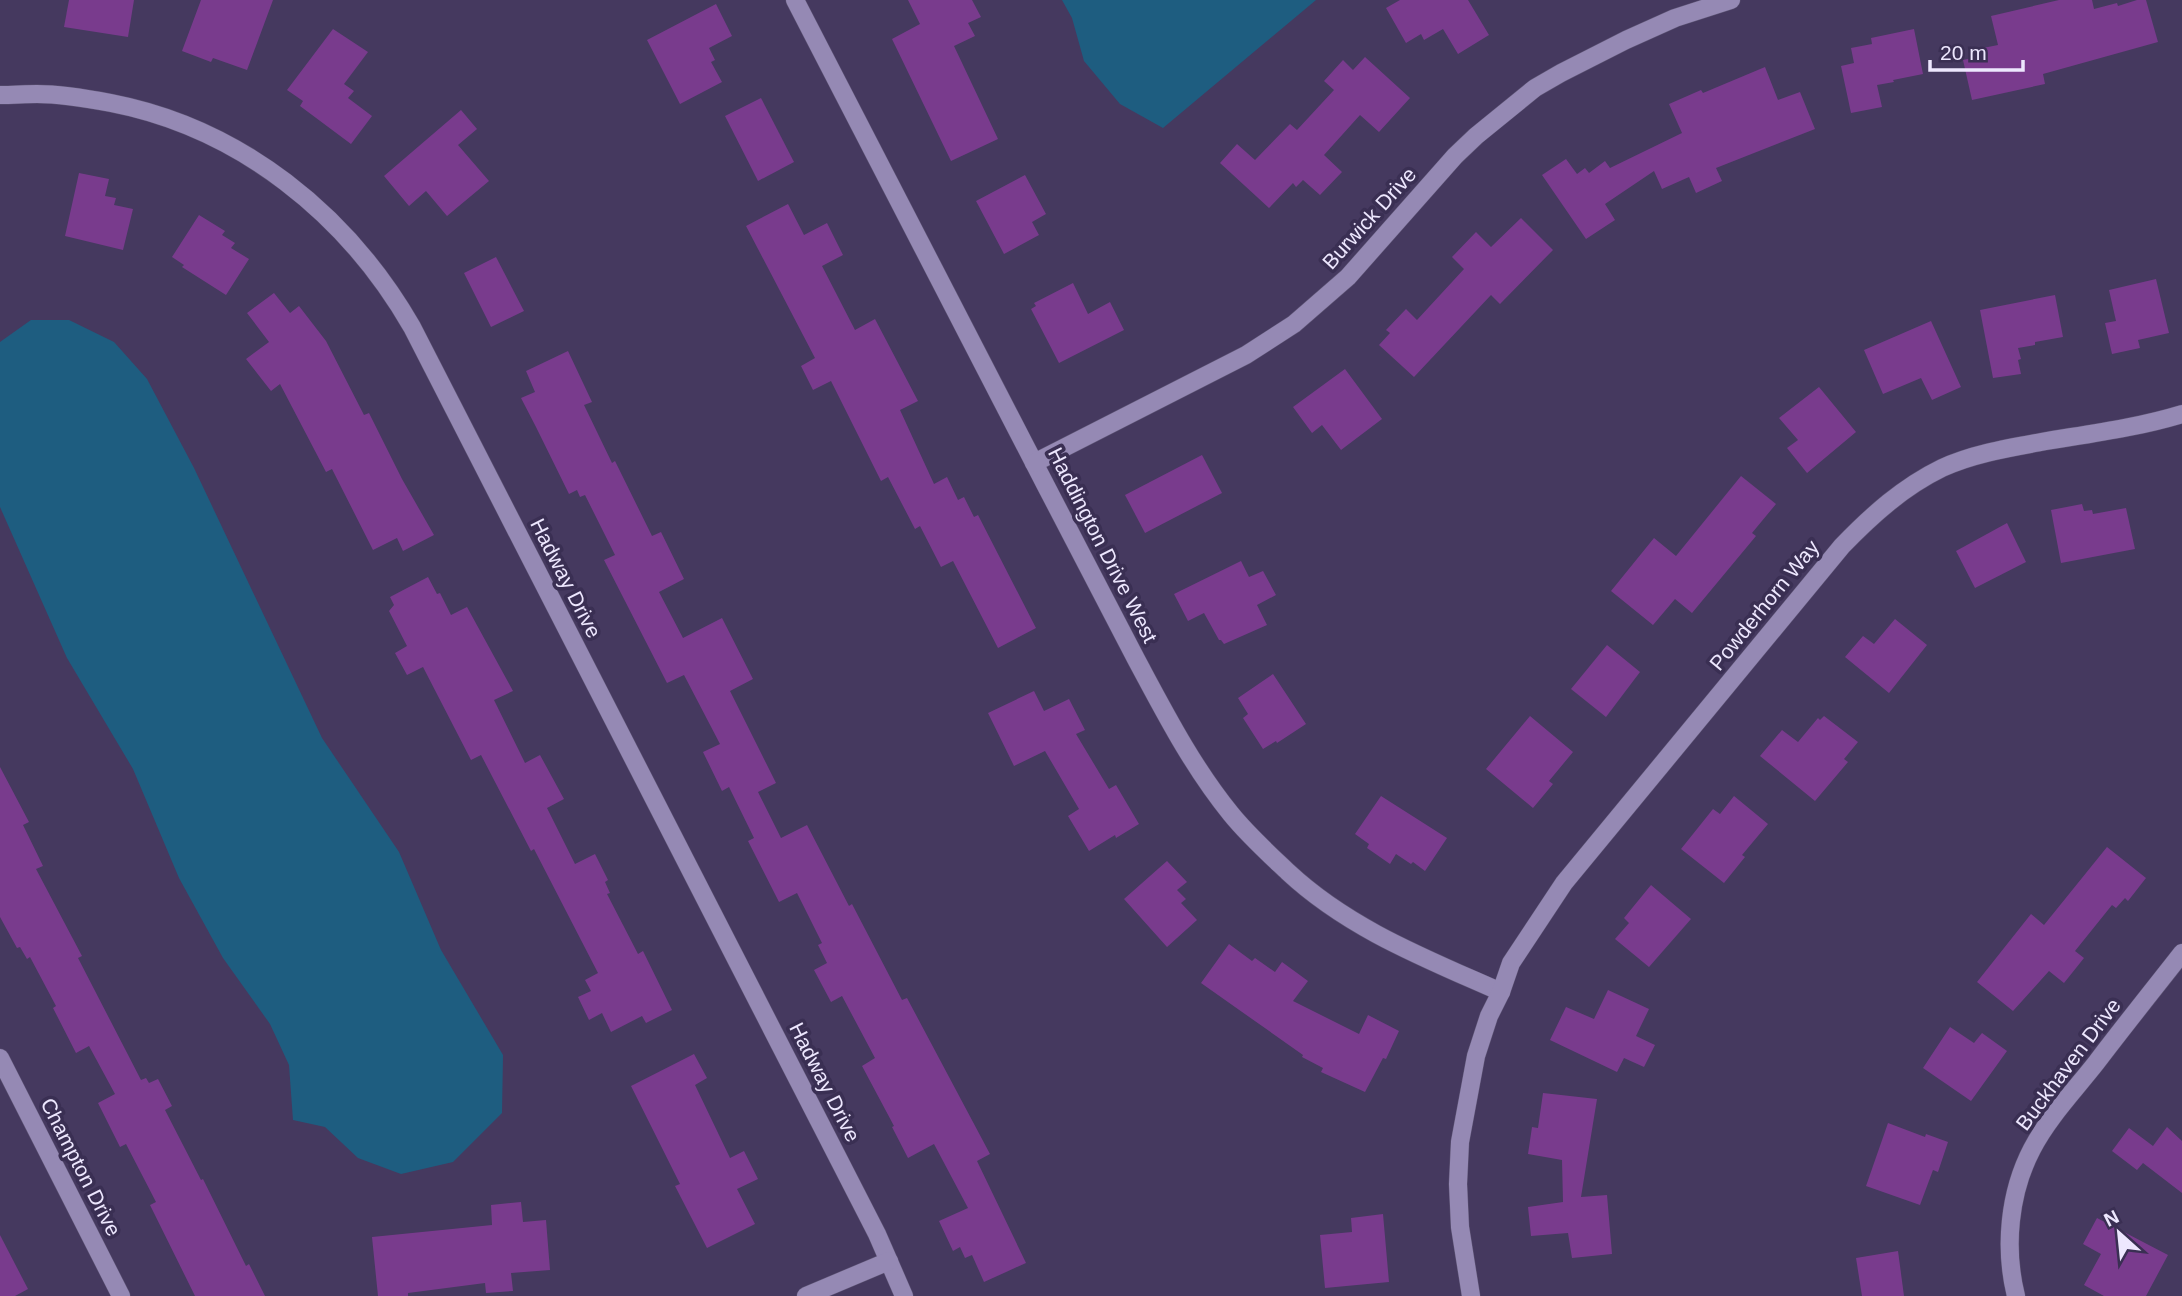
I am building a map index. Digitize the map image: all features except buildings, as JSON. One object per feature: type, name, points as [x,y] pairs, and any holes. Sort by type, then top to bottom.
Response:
[{"type":"street","name":"Haddington Drive West","points":[[795,0],[1181,744],[1205,780],[1241,826],[1292,876],[1337,910],[1412,954],[1501,992]]},
{"type":"street","name":"Burwick Drive","points":[[1034,463],[1247,355],[1294,324],[1338,287],[1476,135],[1535,88],[1626,40],[1675,19],[1731,0]]},
{"type":"street","name":"Hadway Drive","points":[[0,95],[50,95],[108,102],[150,113],[204,133],[279,175],[324,212],[370,263],[397,300],[412,327],[871,1222],[904,1296]]},
{"type":"street","name":"Powderhorn Way","points":[[1471,1296],[1460,1227],[1458,1184],[1460,1142],[1476,1056],[1511,964],[1564,883],[1842,546],[1883,505],[1933,473],[2002,449],[2130,427],[2182,414]]},
{"type":"street","name":"Buckhaven Drive","points":[[2016,1296],[2011,1262],[2011,1224],[2017,1189],[2032,1148],[2057,1112],[2182,953]]},
{"type":"street","name":"Champton Drive","points":[[0,1058],[121,1296]]},
{"type":"street","points":[[806,1296],[889,1261]]},
{"type":"water","points":[[1062,0],[1316,0],[1163,128],[1120,104],[1084,61],[1072,18]]},
{"type":"water","points":[[31,320],[69,320],[114,342],[147,379],[194,468],[322,738],[399,852],[441,950],[503,1055],[502,1113],[453,1162],[401,1174],[358,1158],[325,1127],[293,1120],[289,1065],[270,1024],[223,958],[179,878],[133,769],[67,658],[0,507],[0,342]]}]
